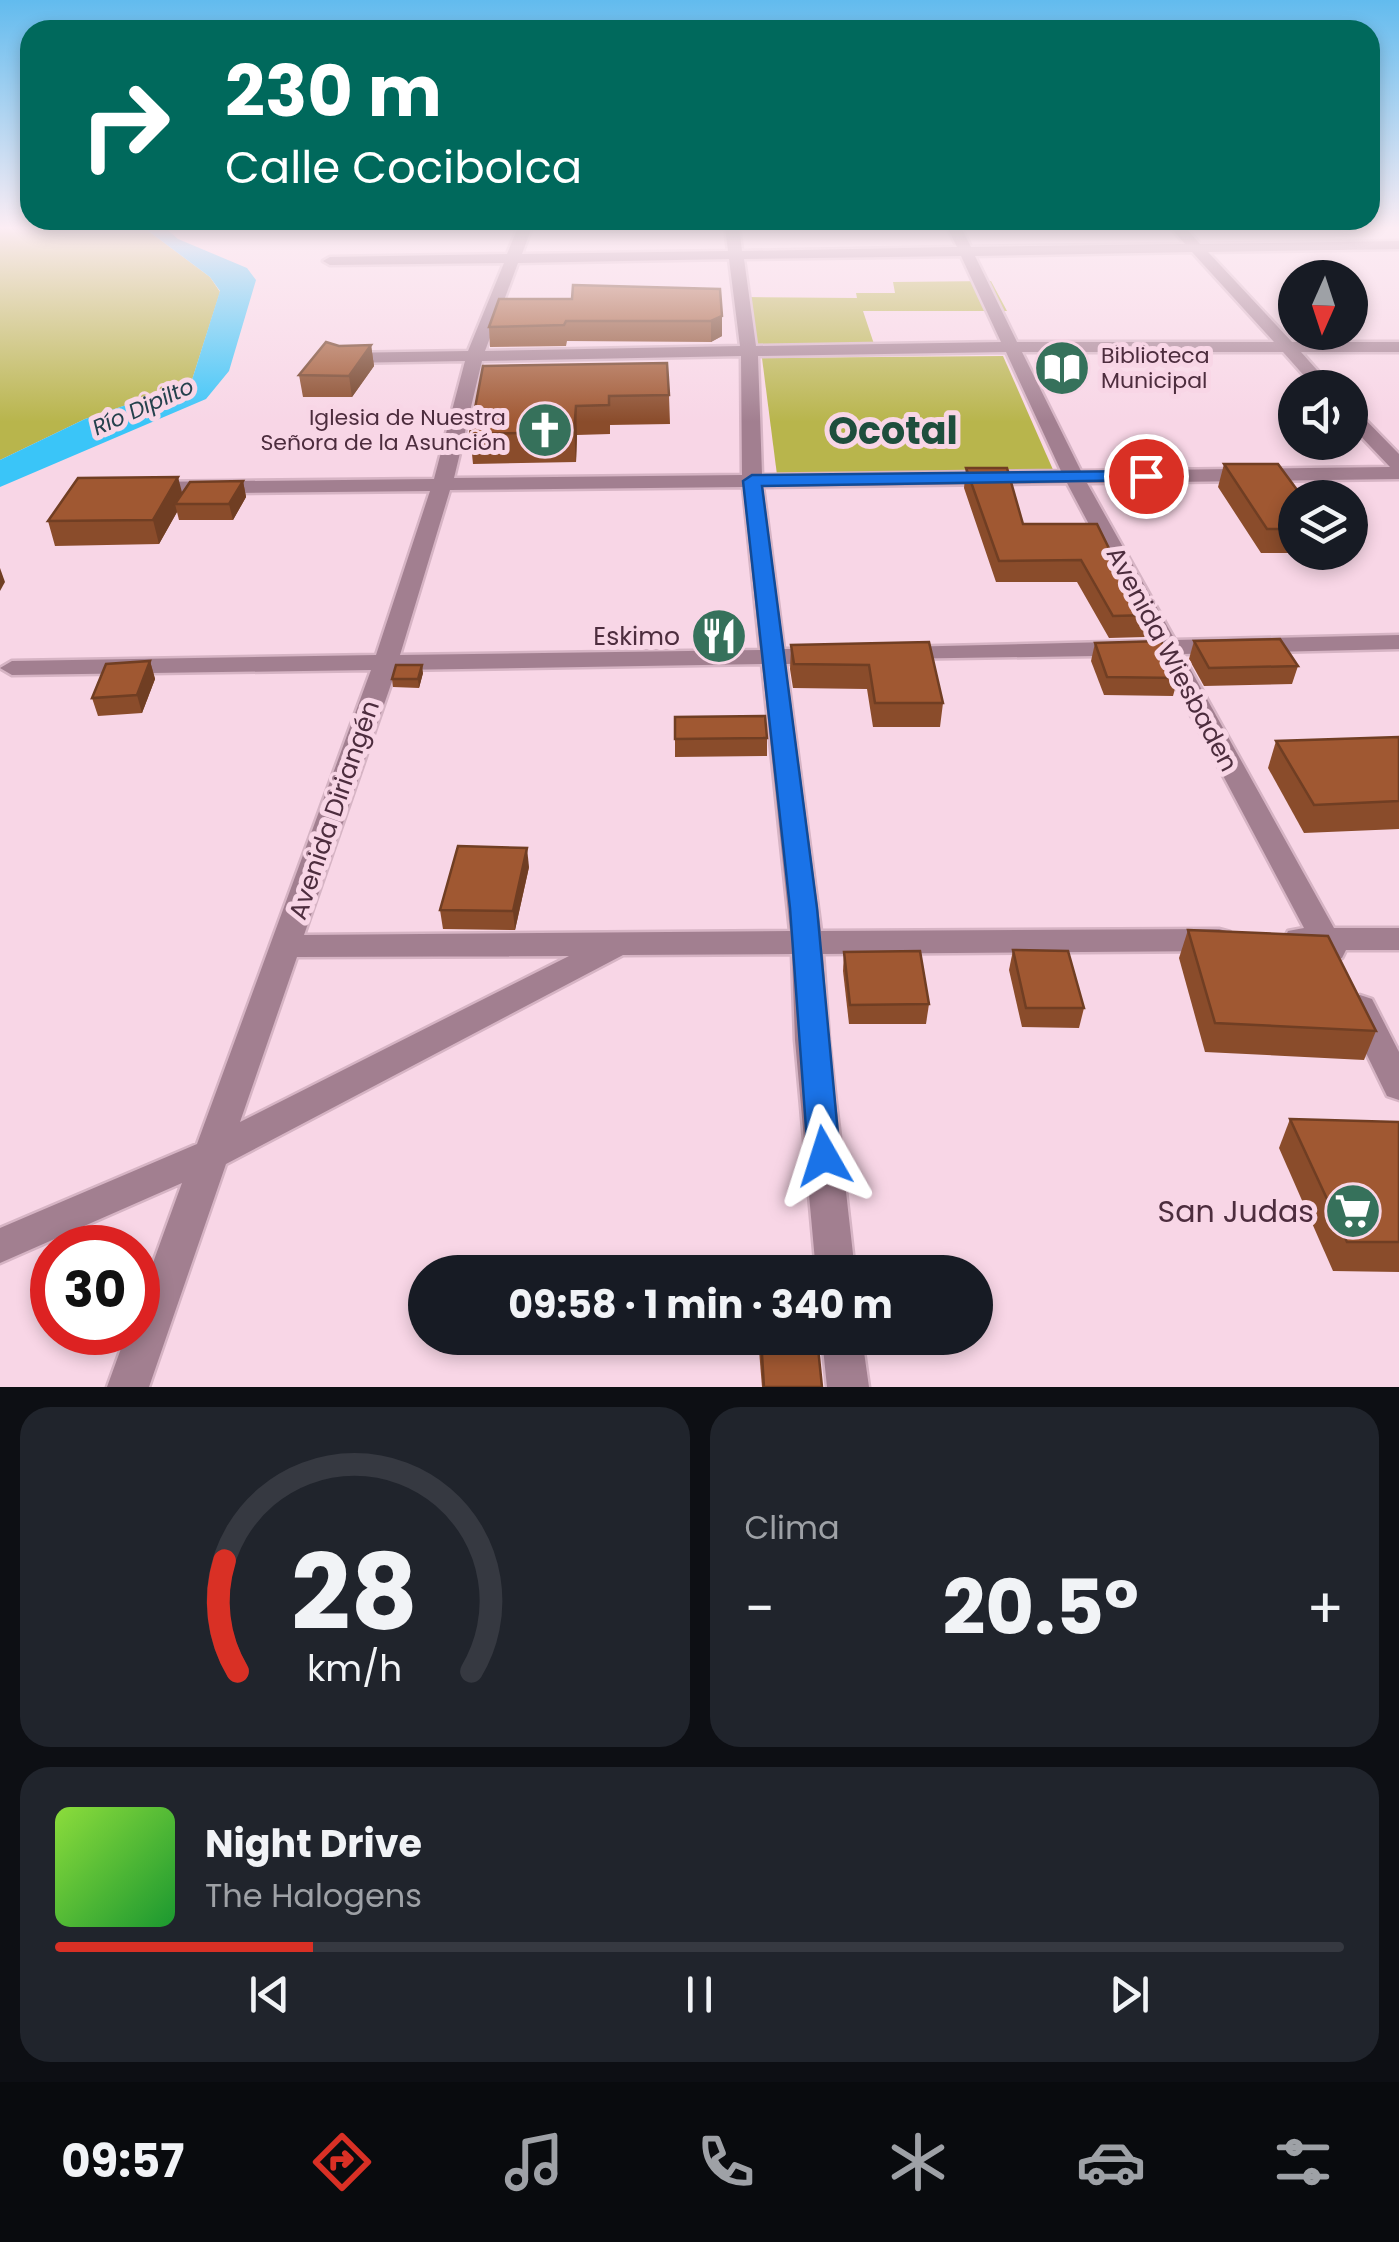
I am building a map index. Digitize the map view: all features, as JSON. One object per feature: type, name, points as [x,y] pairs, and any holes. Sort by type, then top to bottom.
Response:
[{"type":"street","name":"Avenida Diriangén","points":[[128,1387],[386,662],[442,485],[476,354],[502,292]]},
{"type":"street","points":[[740,292],[748,352],[752,481],[807,944],[812,1040],[834,1255]]},
{"type":"street","name":"Avenida Wiesbaden","points":[[985,292],[1074,477],[1325,939],[1399,1086]]},
{"type":"street","points":[[1236,292],[1278,337]]},
{"type":"street","points":[[342,358],[1010,346],[1278,348]]},
{"type":"street","points":[[1368,348],[1399,348]]},
{"type":"street","points":[[1290,350],[1308,370]]},
{"type":"street","points":[[1368,433],[1399,465]]},
{"type":"street","points":[[119,488],[1399,473]]},
{"type":"street","points":[[12,668],[776,658],[1163,645],[1399,642]]},
{"type":"street","points":[[286,946],[1399,939]]},
{"type":"street","points":[[0,1246],[211,1154],[616,946]]},
{"type":"street","points":[[844,1355],[848,1387]]},
{"type":"shaded area","points":[[0,292],[220,292],[191,383],[85,419],[0,460]]},
{"type":"shaded area","points":[[997,292],[1007,311],[863,311],[876,350],[748,352],[744,297],[857,298],[856,293]]},
{"type":"shaded area","points":[[1003,356],[1054,472],[777,475],[762,358]]},
{"type":"water","name":"Río Dipilto","points":[[220,292],[253,292],[229,371],[206,399],[0,487],[0,460],[85,419],[191,383]]},
{"type":"building","points":[[573,292],[720,292],[722,316],[711,321],[566,321],[564,325],[489,327],[499,299],[572,299]]},
{"type":"building","points":[[326,342],[339,346],[371,345],[349,376],[299,375]]},
{"type":"building","points":[[667,363],[669,395],[609,396],[609,405],[576,406],[574,432],[470,434],[483,366]]},
{"type":"building","points":[[1224,464],[1278,464],[1290,480],[1278,480],[1278,529],[1267,529]]},
{"type":"building","points":[[966,468],[1007,468],[1023,524],[1097,524],[1124,579],[1128,579],[1150,615],[1113,616],[1081,560],[999,561]]},
{"type":"building","points":[[178,477],[153,520],[48,521],[78,478]]},
{"type":"building","points":[[243,481],[229,504],[175,504],[190,482]]},
{"type":"building","points":[[1280,639],[1298,666],[1209,668],[1194,641]]},
{"type":"building","points":[[1161,641],[1178,678],[1107,677],[1095,643]]},
{"type":"building","points":[[929,642],[943,703],[875,703],[869,665],[794,664],[791,645]]},
{"type":"building","points":[[150,661],[137,695],[92,698],[106,664]]},
{"type":"building","points":[[396,665],[422,665],[418,679],[392,679]]},
{"type":"building","points":[[765,716],[767,738],[675,739],[675,717]]},
{"type":"building","points":[[1399,737],[1399,801],[1314,805],[1276,741]]},
{"type":"building","points":[[458,846],[527,848],[513,911],[440,910]]},
{"type":"building","points":[[1188,930],[1328,936],[1376,1031],[1215,1023]]},
{"type":"building","points":[[1013,950],[1068,951],[1084,1008],[1026,1008]]},
{"type":"building","points":[[920,951],[929,1004],[850,1005],[844,952]]},
{"type":"building","points":[[1290,1119],[1399,1122],[1399,1242],[1347,1242]]},
{"type":"building","points":[[762,1355],[819,1355],[822,1387],[764,1387]]},
{"type":"place","name":"Biblioteca Municipal","points":[[1062,368]]},
{"type":"place","name":"Iglesia de Nuestra Señora de la Asunción","points":[[545,430]]},
{"type":"place","name":"Eskimo","points":[[719,636]]},
{"type":"place","name":"San Judas","points":[[1353,1211]]},
{"type":"district","name":"Ocotal","points":[[893,430]]},
{"type":"route","points":[[824,1156],[807,944],[752,481],[1146,476]]}]
